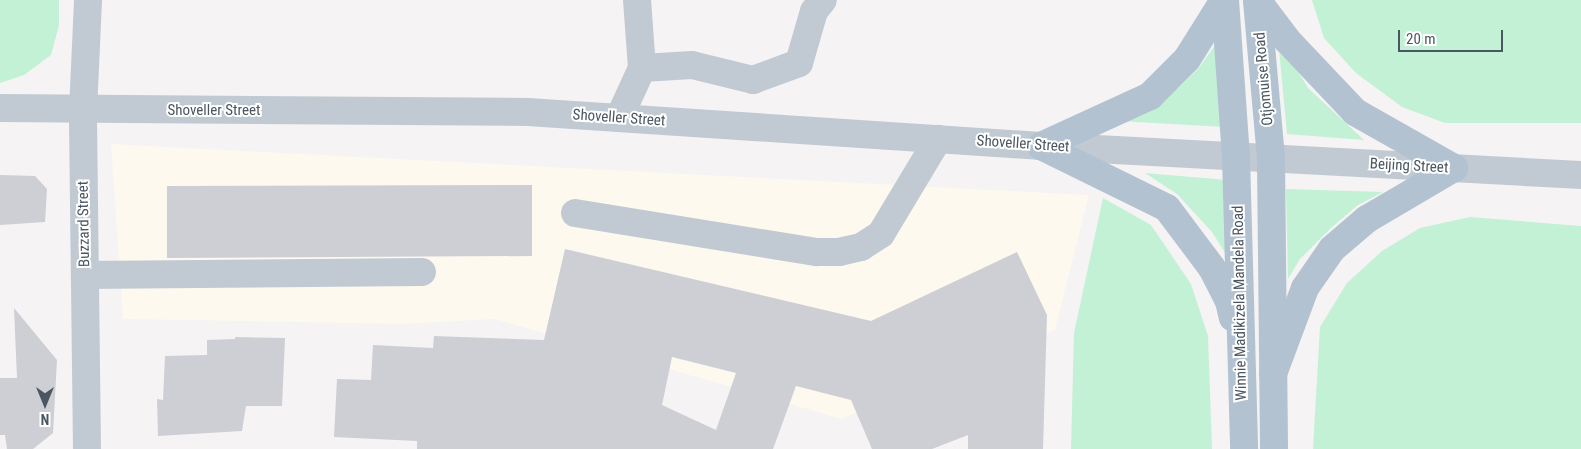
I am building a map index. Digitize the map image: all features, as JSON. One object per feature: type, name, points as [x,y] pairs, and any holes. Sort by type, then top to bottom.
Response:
[{"type":"main road","points":[[1041,146],[1150,96],[1187,59],[1225,0]]},
{"type":"main road","points":[[1225,0],[1236,156]]},
{"type":"main road","points":[[1257,0],[1287,40],[1355,112],[1454,168]]},
{"type":"main road","name":"Otjomuise Road","points":[[1257,0],[1271,159]]},
{"type":"main road","points":[[1041,146],[1167,208],[1194,241],[1225,293],[1242,354]]},
{"type":"main road","name":"Winnie Madikizela Mandela Road","points":[[1236,156],[1244,449]]},
{"type":"main road","name":"Winnie Madikizela Mandela Road","points":[[1271,159],[1274,449]]},
{"type":"main road","points":[[1273,374],[1305,288],[1332,249],[1367,219],[1454,168]]},
{"type":"street","name":"Buzzard Street","points":[[87,449],[83,111],[88,0]]},
{"type":"street","points":[[619,118],[642,68],[636,0]]},
{"type":"street","points":[[642,68],[692,65],[753,80],[799,63],[814,11],[823,0]]},
{"type":"street","name":"Shoveller Street","points":[[0,108],[83,111],[528,112],[1041,146],[1236,156]]},
{"type":"street","points":[[575,214],[817,252],[839,252],[862,247],[881,234],[938,138]]},
{"type":"street","name":"Beijing Street","points":[[1236,156],[1581,175]]},
{"type":"street","points":[[85,275],[422,272]]},
{"type":"shaded area","points":[[111,144],[1089,195],[1055,330],[842,419],[495,319],[404,324],[123,319]]},
{"type":"green space","points":[[0,0],[59,0],[59,25],[51,55],[24,75],[0,83]]},
{"type":"green space","points":[[1312,0],[1581,0],[1581,123],[1445,123],[1402,107],[1356,73],[1324,38]]},
{"type":"green space","points":[[1224,33],[1225,127],[1119,121],[1178,88],[1198,69]]},
{"type":"green space","points":[[1278,38],[1308,88],[1364,140],[1287,134]]},
{"type":"green space","points":[[1145,173],[1227,180],[1229,259],[1212,232],[1177,194]]},
{"type":"green space","points":[[1286,189],[1383,192],[1358,205],[1331,228],[1300,259],[1288,279]]},
{"type":"green space","points":[[1103,198],[1151,225],[1191,284],[1208,336],[1212,449],[1071,449],[1074,333]]},
{"type":"green space","points":[[1470,217],[1581,226],[1581,449],[1313,449],[1320,327],[1347,283],[1382,251],[1420,228]]},
{"type":"building","points":[[0,175],[35,176],[47,189],[45,222],[0,225]]},
{"type":"building","points":[[532,185],[532,256],[167,258],[167,186]]},
{"type":"building","points":[[565,249],[871,321],[1017,252],[1047,315],[1043,449],[968,449],[968,435],[932,449],[872,449],[851,400],[796,386],[773,449],[417,449],[417,441],[334,437],[337,379],[371,380],[373,345],[433,348],[434,336],[544,340]],"holes":[[[672,357],[736,373],[716,430],[662,405]]]},
{"type":"building","points":[[14,308],[57,360],[53,433],[33,449],[7,449],[5,435],[0,435],[0,378],[17,378]]},
{"type":"building","points":[[235,337],[285,338],[282,406],[246,406],[242,431],[158,436],[157,399],[163,400],[165,356],[207,355],[207,340],[235,339]]}]
